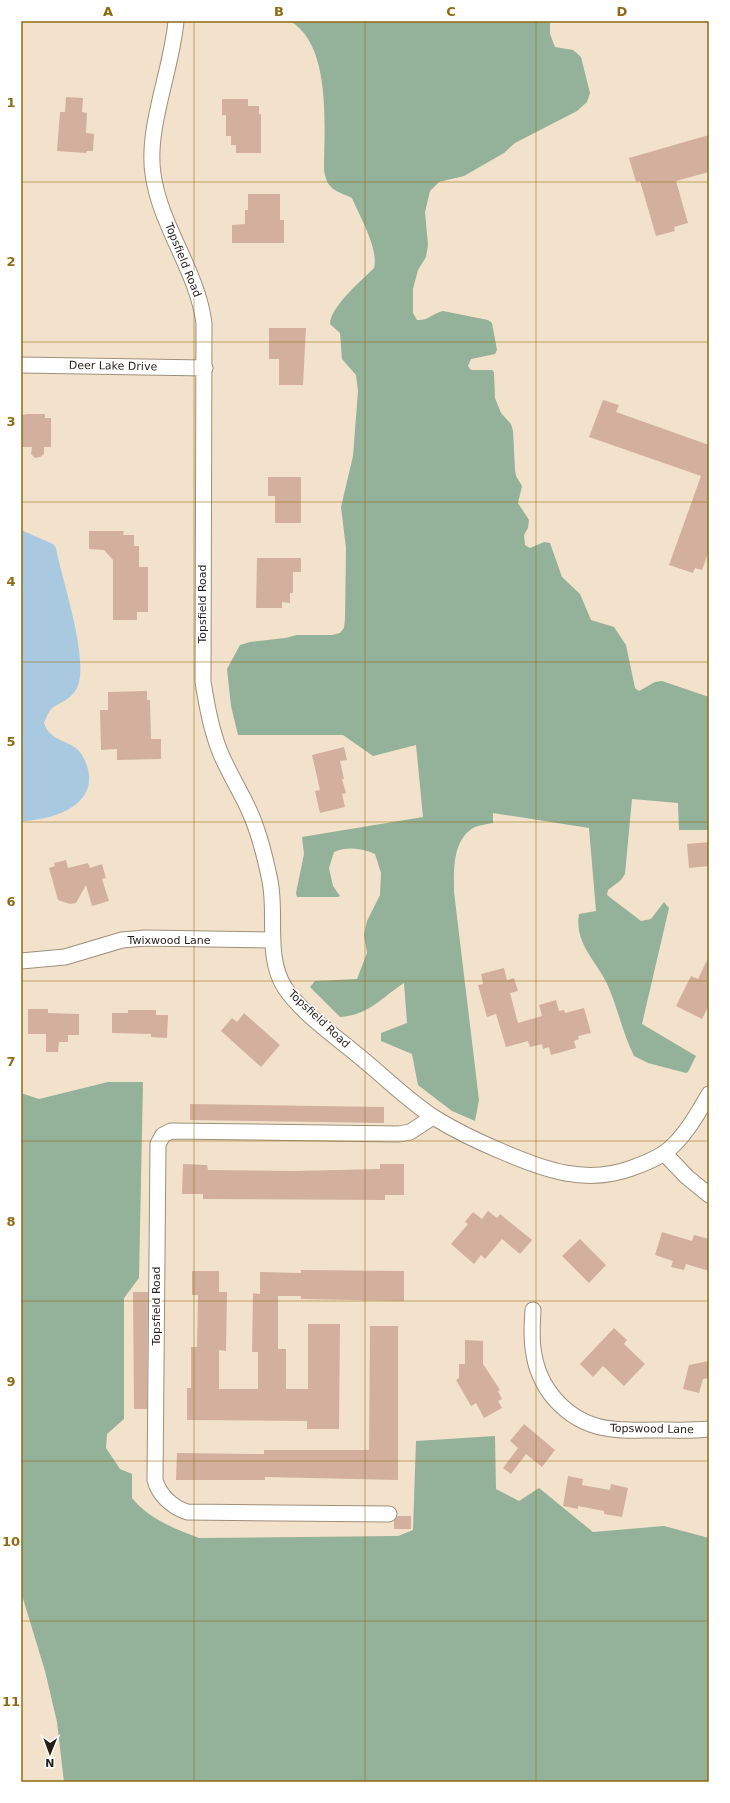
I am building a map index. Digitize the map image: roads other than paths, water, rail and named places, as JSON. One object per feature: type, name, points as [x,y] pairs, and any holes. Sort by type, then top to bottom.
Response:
[{"type":"street","name":"Topsfield Road","points":[[176,21],[173,53],[151,149],[152,172],[160,205],[189,271],[202,308],[205,368],[203,682],[209,717],[219,750],[256,826],[266,865],[272,899],[272,940],[279,973],[284,986],[293,998],[411,1101],[434,1117],[483,1143],[552,1171],[574,1176],[600,1176],[626,1170],[648,1162],[664,1153],[698,1114],[709,1094]]},
{"type":"street","name":"Deer Lake Drive","points":[[21,365],[205,368]]},
{"type":"street","name":"Twixwood Lane","points":[[21,961],[65,957],[122,940],[145,938],[272,940]]},
{"type":"street","name":"Topsfield Road","points":[[389,1514],[187,1512],[177,1508],[158,1491],[155,1480],[158,1144],[163,1135],[171,1131],[399,1134],[410,1132],[434,1117]]},
{"type":"street","points":[[664,1153],[687,1177],[709,1195]]},
{"type":"street","name":"Topswood Lane","points":[[533,1310],[534,1355],[540,1375],[547,1389],[557,1401],[578,1418],[594,1425],[612,1429],[709,1429]]},
{"type":"water","points":[[21,530],[53,544],[56,548],[78,640],[80,676],[75,692],[69,698],[51,709],[44,723],[47,730],[52,735],[73,746],[82,755],[88,771],[89,785],[84,796],[75,805],[63,812],[50,817],[21,821]]}]
